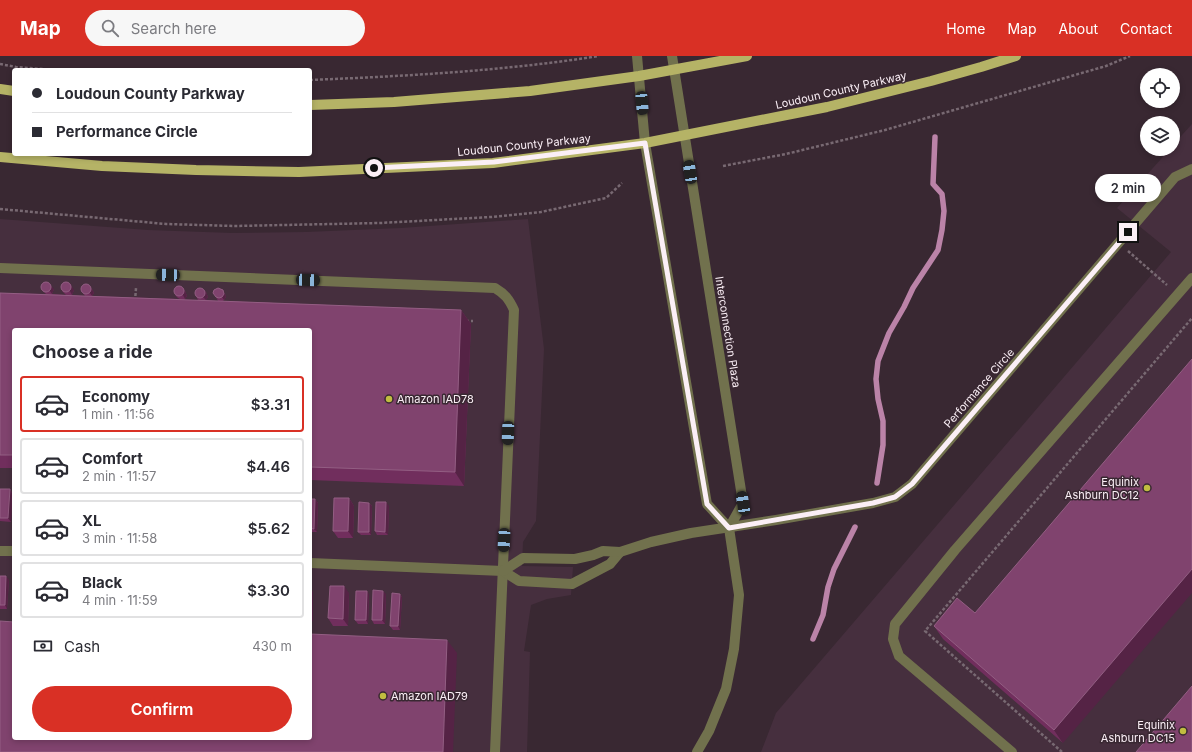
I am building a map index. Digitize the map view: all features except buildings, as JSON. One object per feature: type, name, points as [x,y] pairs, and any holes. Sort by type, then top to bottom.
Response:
[{"type":"main road","points":[[312,105],[394,102],[530,91],[639,76],[747,56]]},
{"type":"main road","name":"Loudoun County Parkway","points":[[0,157],[109,166],[196,170],[298,172],[494,162],[645,143],[827,108],[931,81],[1016,56]]},
{"type":"main road","points":[[0,89],[12,91]]},
{"type":"street","points":[[637,56],[645,143],[707,504],[729,528],[739,595],[734,649],[726,689],[709,731],[697,752]]},
{"type":"street","name":"Interconnection Plaza","points":[[672,56],[743,503],[729,528]]},
{"type":"street","name":"Performance Circle","points":[[620,552],[652,542],[691,533],[729,528],[873,503],[895,497],[912,484],[1175,176],[1192,169]]},
{"type":"street","points":[[0,268],[495,288],[504,294],[510,300],[514,310],[495,752]]},
{"type":"street","points":[[1012,752],[899,656],[893,639],[895,624],[955,550],[1192,278]]},
{"type":"street","points":[[0,551],[12,551]]},
{"type":"street","points":[[503,571],[523,558],[575,559],[603,551],[620,552]]},
{"type":"street","points":[[312,563],[503,571],[519,581],[572,584],[610,564],[620,552]]},
{"type":"path","points":[[312,80],[408,76],[546,64],[599,56]]},
{"type":"path","points":[[722,166],[786,154],[885,130],[1106,66],[1130,56]]},
{"type":"path","points":[[0,64],[29,68]]},
{"type":"path","points":[[0,209],[166,224],[235,226],[402,222],[491,217],[541,212],[606,198],[622,183]]},
{"type":"path","points":[[1119,243],[1178,294]]},
{"type":"path","points":[[134,307],[137,273]]},
{"type":"path","points":[[1062,752],[925,631],[1192,318]]},
{"type":"path","points":[[465,321],[473,321]]},
{"type":"shaded area","points":[[1192,124],[1192,752],[761,752],[776,713],[1171,252],[1117,208],[1164,156],[1180,156],[1180,137]]},
{"type":"shaded area","points":[[0,219],[148,230],[232,233],[401,228],[528,219],[544,349],[536,521],[523,542],[522,566],[573,567],[571,595],[547,599],[531,605],[524,651],[530,652],[527,752],[0,752]]},
{"type":"waterway","points":[[877,483],[883,445],[883,421],[878,399],[876,379],[878,361],[889,333],[913,288],[938,250],[942,230],[944,211],[942,194],[933,184],[935,137]]},
{"type":"waterway","points":[[813,639],[823,615],[828,587],[834,569],[855,527]]},
{"type":"place","name":"Amazon IAD78","points":[[389,399]]},
{"type":"place","name":"Equinix Ashburn DC12","points":[[1147,488]]},
{"type":"place","name":"Amazon IAD79","points":[[383,696]]},
{"type":"place","name":"Equinix Ashburn DC15","points":[[1183,731]]},
{"type":"route","points":[[374,168],[494,162],[645,143],[707,504],[729,528],[873,503],[895,497],[912,484],[1128,232]]}]
